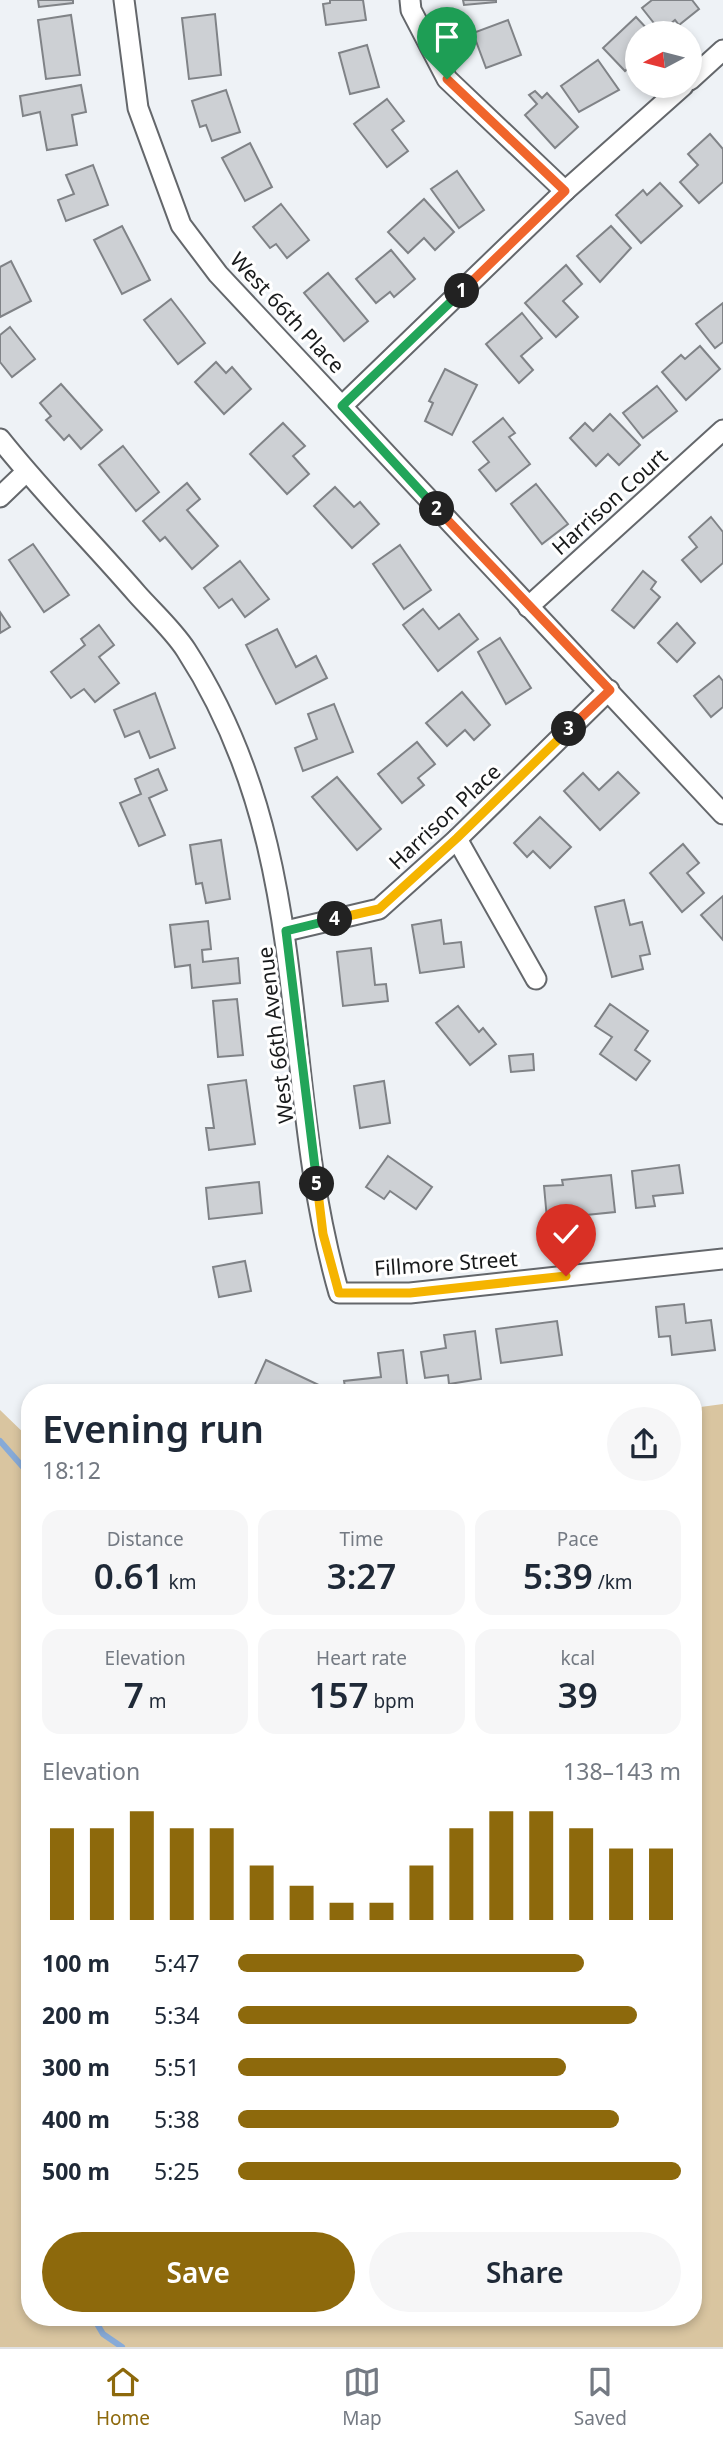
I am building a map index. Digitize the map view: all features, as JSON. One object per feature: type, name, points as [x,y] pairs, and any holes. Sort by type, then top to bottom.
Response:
[{"type":"street","name":"West 66th Place","points":[[124,0],[138,108],[181,225],[218,274],[528,607],[610,690],[723,814]]},
{"type":"street","points":[[410,0],[411,10],[447,79],[565,191]]},
{"type":"street","points":[[702,69],[723,50]]},
{"type":"street","points":[[342,406],[565,191],[670,98]]},
{"type":"street","name":"Harrison Court","points":[[528,607],[723,430]]},
{"type":"street","name":"West 66th Avenue","points":[[0,439],[26,472],[184,648],[219,707],[247,768],[268,840],[286,931],[323,1234],[339,1293]]},
{"type":"street","points":[[0,497],[26,472]]},
{"type":"street","name":"Harrison Place","points":[[286,931],[379,909],[457,838],[610,690]]},
{"type":"street","points":[[457,838],[536,979]]},
{"type":"street","name":"Fillmore Street","points":[[339,1293],[410,1293],[723,1259]]},
{"type":"shaded area","points":[[723,1404],[723,2347],[0,2347],[0,1410],[21,1430],[21,2326],[702,2326],[702,1407]]},
{"type":"building","points":[[38,0],[73,0],[73,3],[39,7]]},
{"type":"building","points":[[330,0],[363,0],[366,20],[326,25],[323,4],[330,3]]},
{"type":"building","points":[[463,0],[496,0],[496,2],[464,5]]},
{"type":"building","points":[[652,0],[692,0],[699,9],[684,21],[652,21],[642,8]]},
{"type":"building","points":[[215,14],[221,75],[189,79],[182,18]]},
{"type":"building","points":[[71,15],[80,75],[46,79],[38,20]]},
{"type":"building","points":[[508,20],[521,55],[486,68],[473,33]]},
{"type":"building","points":[[625,27],[625,71],[603,48]]},
{"type":"building","points":[[367,45],[379,87],[350,94],[339,53]]},
{"type":"building","points":[[598,60],[619,90],[579,112],[561,86]]},
{"type":"building","points":[[81,85],[86,112],[72,115],[77,145],[47,150],[40,112],[23,116],[20,96]]},
{"type":"building","points":[[226,90],[240,132],[212,141],[206,125],[200,127],[192,101]]},
{"type":"building","points":[[535,91],[542,98],[547,93],[578,127],[555,148],[525,115],[537,104],[529,95]]},
{"type":"building","points":[[387,99],[404,121],[392,130],[408,151],[387,167],[354,124]]},
{"type":"building","points":[[710,134],[723,149],[723,182],[699,203],[680,182],[698,165],[688,154]]},
{"type":"building","points":[[250,143],[272,187],[245,201],[222,158]]},
{"type":"building","points":[[93,165],[108,205],[66,221],[58,200],[74,194],[66,175]]},
{"type":"building","points":[[457,171],[484,210],[459,228],[431,189]]},
{"type":"building","points":[[660,183],[682,206],[641,243],[616,215],[643,190],[647,195]]},
{"type":"building","points":[[424,199],[454,232],[435,250],[424,238],[408,253],[388,232]]},
{"type":"building","points":[[281,204],[309,240],[287,258],[276,244],[270,248],[253,227]]},
{"type":"building","points":[[122,226],[150,280],[122,294],[94,240]]},
{"type":"building","points":[[611,226],[631,248],[600,282],[577,256]]},
{"type":"building","points":[[391,250],[415,279],[394,297],[390,292],[376,303],[356,279]]},
{"type":"building","points":[[11,261],[31,301],[0,317],[0,267]]},
{"type":"building","points":[[566,265],[582,284],[563,301],[578,317],[556,337],[525,303]]},
{"type":"building","points":[[328,273],[368,321],[344,341],[304,293]]},
{"type":"building","points":[[171,299],[205,343],[178,364],[144,320]]},
{"type":"building","points":[[723,303],[723,342],[715,348],[696,324]]},
{"type":"building","points":[[522,313],[542,338],[521,356],[533,370],[519,383],[486,344]]},
{"type":"building","points":[[10,327],[35,359],[12,377],[0,362],[0,335]]},
{"type":"building","points":[[700,346],[720,369],[686,400],[662,372],[681,355],[685,359]]},
{"type":"building","points":[[216,362],[226,373],[232,367],[251,389],[224,414],[195,382]]},
{"type":"building","points":[[445,369],[477,385],[452,435],[425,421],[433,403],[429,401]]},
{"type":"building","points":[[61,384],[102,430],[81,449],[69,435],[64,440],[46,420],[51,416],[40,403]]},
{"type":"building","points":[[657,386],[677,411],[643,438],[623,413]]},
{"type":"building","points":[[610,414],[640,445],[619,465],[608,454],[596,466],[570,438],[585,423],[593,431]]},
{"type":"building","points":[[503,418],[515,433],[509,437],[530,464],[496,491],[479,470],[489,462],[473,442]]},
{"type":"building","points":[[283,423],[305,446],[293,456],[309,474],[287,494],[250,454]]},
{"type":"building","points":[[123,446],[159,492],[136,511],[99,465]]},
{"type":"building","points":[[187,483],[200,499],[187,510],[218,546],[192,569],[165,537],[160,541],[143,521]]},
{"type":"building","points":[[536,484],[568,524],[542,544],[511,504]]},
{"type":"building","points":[[335,487],[354,507],[360,502],[379,524],[352,548],[314,506]]},
{"type":"building","points":[[711,517],[723,532],[723,563],[701,582],[682,560],[697,547],[689,537]]},
{"type":"building","points":[[33,544],[69,595],[44,612],[9,560]]},
{"type":"building","points":[[400,545],[431,590],[404,609],[373,564]]},
{"type":"building","points":[[240,561],[269,599],[245,617],[232,599],[219,608],[204,588]]},
{"type":"building","points":[[643,571],[656,582],[651,589],[660,597],[634,628],[612,610]]},
{"type":"building","points":[[423,609],[439,629],[459,614],[478,639],[438,671],[403,625]]},
{"type":"building","points":[[0,612],[10,627],[0,633]]},
{"type":"building","points":[[677,623],[695,643],[677,662],[658,643]]},
{"type":"building","points":[[99,625],[114,645],[99,657],[119,683],[95,702],[84,689],[71,698],[51,672],[85,645],[81,639]]},
{"type":"building","points":[[277,629],[296,667],[316,656],[327,678],[276,704],[246,645]]},
{"type":"building","points":[[500,638],[531,688],[506,704],[478,652]]},
{"type":"building","points":[[719,676],[723,681],[723,707],[711,717],[694,696]]},
{"type":"building","points":[[462,692],[490,725],[474,740],[465,730],[447,746],[426,723]]},
{"type":"building","points":[[155,693],[175,748],[150,758],[139,731],[125,737],[114,710]]},
{"type":"building","points":[[334,704],[353,752],[303,771],[295,748],[317,739],[308,714]]},
{"type":"building","points":[[417,742],[435,764],[418,778],[424,785],[402,803],[378,774]]},
{"type":"building","points":[[158,769],[167,790],[149,798],[165,835],[139,846],[120,803],[141,794],[135,779]]},
{"type":"building","points":[[618,772],[639,793],[600,830],[564,791],[583,773],[599,790]]},
{"type":"building","points":[[337,777],[381,829],[357,850],[312,797]]},
{"type":"building","points":[[540,817],[571,847],[550,868],[533,851],[527,857],[514,843]]},
{"type":"building","points":[[221,840],[230,899],[206,903],[202,883],[196,884],[190,845]]},
{"type":"building","points":[[683,844],[699,863],[687,873],[704,893],[682,912],[650,873]]},
{"type":"building","points":[[723,896],[723,940],[701,915]]},
{"type":"building","points":[[624,900],[630,925],[642,922],[650,954],[640,956],[643,969],[612,977],[595,907]]},
{"type":"building","points":[[441,920],[444,944],[461,942],[464,967],[420,973],[412,925]]},
{"type":"building","points":[[208,921],[211,949],[202,950],[203,962],[238,958],[240,983],[192,988],[190,965],[175,967],[170,925]]},
{"type":"building","points":[[371,948],[375,985],[386,984],[388,1001],[343,1006],[337,952]]},
{"type":"building","points":[[237,999],[243,1055],[218,1057],[213,1001]]},
{"type":"building","points":[[610,1004],[648,1031],[635,1050],[650,1061],[636,1080],[600,1054],[612,1037],[595,1026]]},
{"type":"building","points":[[458,1006],[479,1032],[483,1028],[496,1044],[470,1065],[436,1023]]},
{"type":"building","points":[[533,1054],[534,1070],[511,1072],[509,1056]]},
{"type":"building","points":[[246,1080],[255,1144],[209,1150],[206,1128],[214,1128],[208,1085]]},
{"type":"building","points":[[384,1081],[390,1123],[360,1128],[354,1086]]},
{"type":"building","points":[[388,1156],[432,1187],[416,1209],[390,1191],[384,1199],[366,1187]]},
{"type":"building","points":[[679,1165],[683,1193],[653,1196],[655,1206],[636,1208],[632,1171]]},
{"type":"building","points":[[611,1175],[615,1212],[547,1219],[544,1186],[563,1185],[562,1180]]},
{"type":"building","points":[[259,1182],[262,1213],[209,1219],[206,1188]]},
{"type":"building","points":[[245,1261],[251,1291],[219,1297],[213,1267]]},
{"type":"building","points":[[684,1304],[686,1323],[711,1320],[715,1350],[672,1355],[670,1336],[659,1337],[656,1307]]},
{"type":"building","points":[[557,1321],[562,1355],[501,1363],[496,1329]]},
{"type":"building","points":[[475,1331],[481,1379],[449,1384],[448,1375],[425,1378],[421,1352],[446,1348],[444,1335]]},
{"type":"building","points":[[403,1350],[407,1384],[344,1384],[344,1381],[381,1377],[378,1353]]},
{"type":"building","points":[[266,1360],[317,1384],[255,1384]]},
{"type":"waterway","points":[[0,1441],[21,1465]]},
{"type":"waterway","points":[[98,2326],[103,2334],[122,2347]]},
{"type":"route","points":[[447,79],[565,191],[342,406],[528,607],[610,690],[457,838],[379,909],[286,931],[323,1234],[339,1293],[410,1293],[566,1276]]}]
